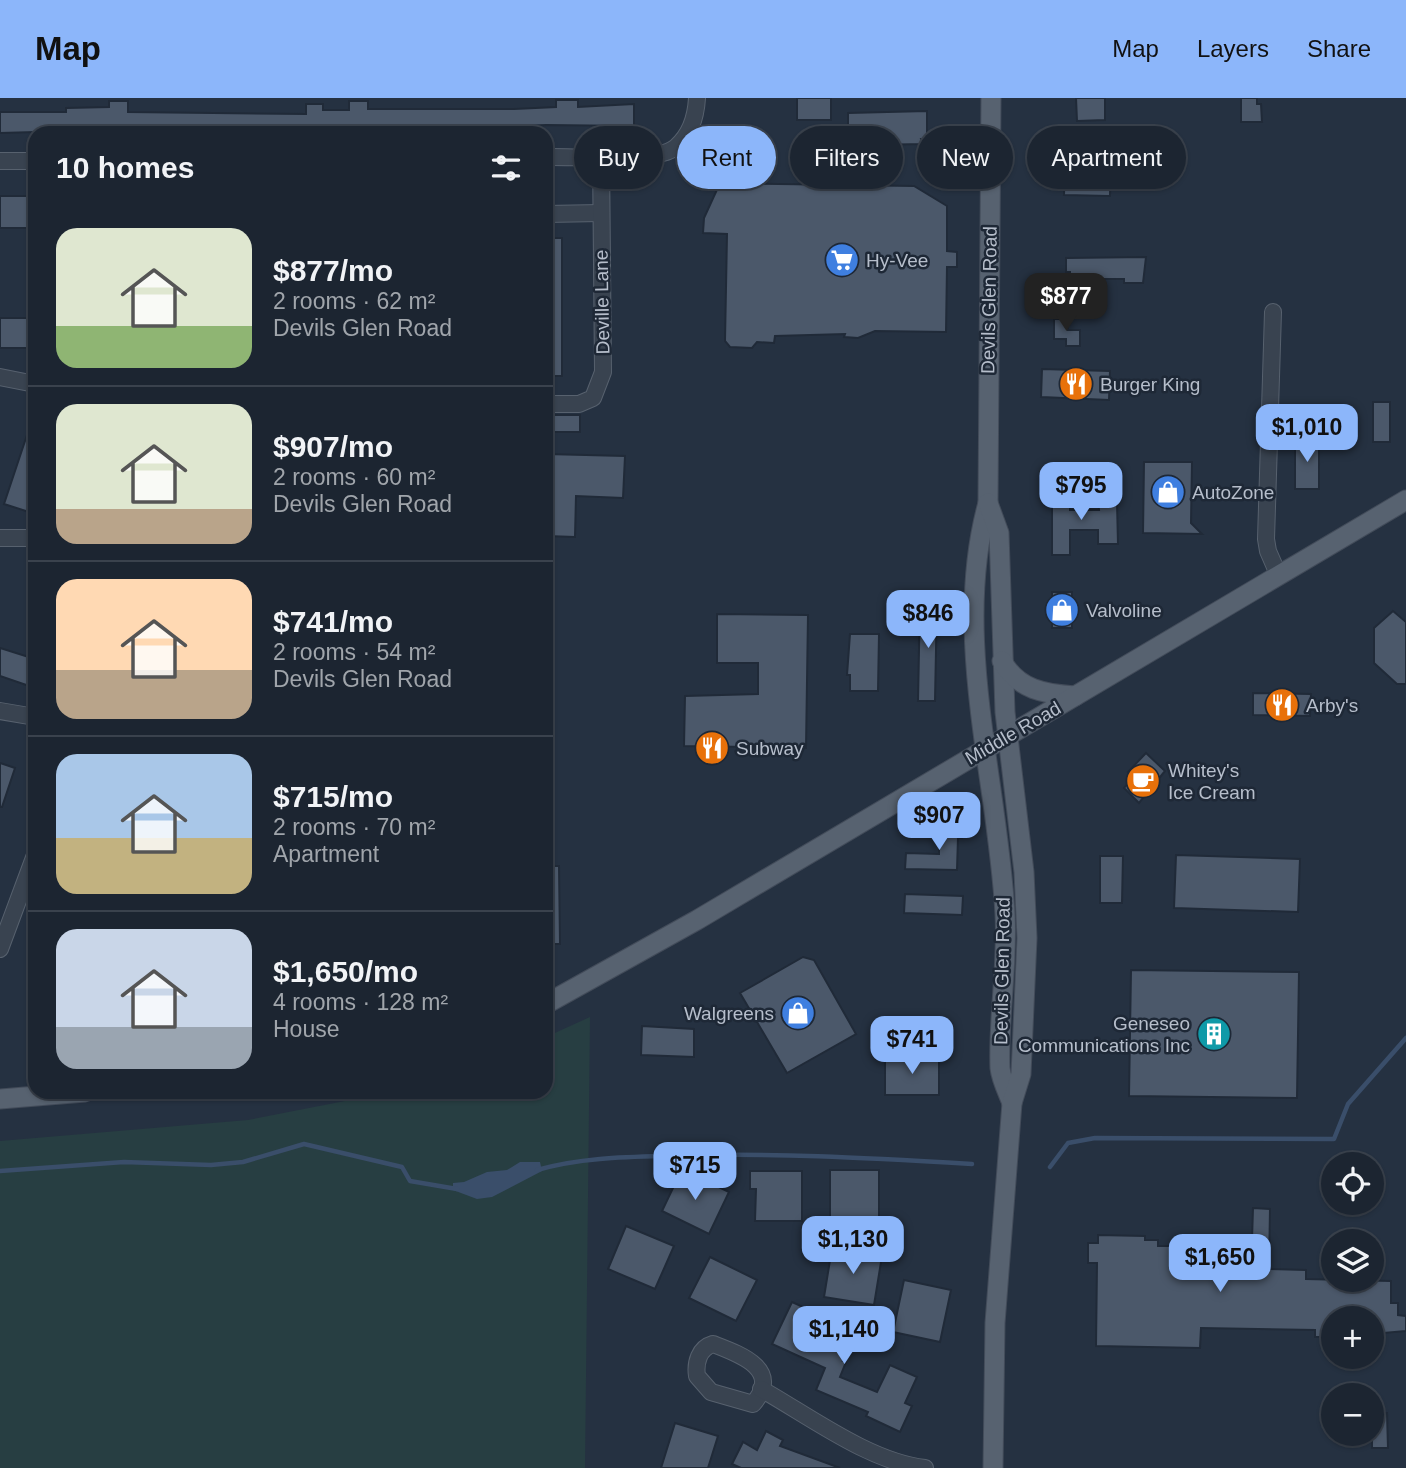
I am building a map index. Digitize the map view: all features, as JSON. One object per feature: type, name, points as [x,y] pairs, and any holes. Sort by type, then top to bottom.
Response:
[{"type":"main road","name":"Devils Glen Road","points":[[991,98],[988,503],[979,534],[976,607],[979,687],[1006,917],[1000,1071],[1012,1103]]},
{"type":"main road","name":"Middle Road","points":[[553,1000],[696,920],[1278,573],[1406,500]]},
{"type":"main road","name":"Devils Glen Road","points":[[988,503],[999,533],[1002,661],[1022,851],[1027,938],[1021,1074],[1012,1103],[995,1323],[993,1468]]},
{"type":"main road","points":[[1002,661],[1021,684],[1051,694],[1075,696]]},
{"type":"main road","points":[[0,1099],[28,1097]]},
{"type":"street","points":[[663,153],[675,149],[687,134],[696,112],[696,98]]},
{"type":"street","points":[[553,156],[574,156]]},
{"type":"street","points":[[0,161],[28,161]]},
{"type":"street","name":"Deville Lane","points":[[553,404],[579,404],[593,398],[603,372],[601,189]]},
{"type":"street","points":[[553,214],[601,213]]},
{"type":"street","points":[[1273,312],[1266,539],[1268,551],[1278,573]]},
{"type":"street","points":[[0,377],[28,383]]},
{"type":"street","points":[[0,538],[28,538]]},
{"type":"street","points":[[0,711],[28,716]]},
{"type":"street","points":[[0,948],[28,874]]},
{"type":"street","points":[[761,1389],[872,1452],[902,1465],[925,1468]]},
{"type":"green space","points":[[590,1017],[585,1468],[0,1468],[0,1141],[248,1120],[355,1099],[553,1099],[553,1034]]},
{"type":"water","points":[[520,1162],[540,1162],[542,1171],[492,1197],[477,1199],[453,1190],[453,1183],[464,1182],[487,1172],[507,1170]]},
{"type":"building","points":[[797,98],[831,98],[831,120],[797,120]]},
{"type":"building","points":[[1076,98],[1105,98],[1105,120],[1077,121]]},
{"type":"building","points":[[1241,98],[1257,98],[1257,104],[1261,104],[1262,122],[1241,122]]},
{"type":"building","points":[[556,100],[578,100],[578,107],[634,104],[634,126],[28,126],[28,132],[0,133],[0,112],[66,112],[66,108],[109,107],[109,101],[128,101],[128,112],[306,114],[306,104],[323,104],[323,110],[349,110],[349,101],[368,101],[368,109],[556,107]]},
{"type":"building","points":[[927,111],[927,126],[917,126],[917,144],[903,144],[903,126],[848,126],[848,113]]},
{"type":"building","name":"Hy-Vee","points":[[776,184],[790,184],[790,189],[903,189],[903,186],[914,186],[947,206],[947,251],[957,252],[957,267],[947,267],[946,332],[875,331],[858,338],[844,337],[845,334],[775,336],[774,343],[757,342],[752,348],[730,347],[725,341],[727,234],[703,233],[704,218],[717,189],[776,189]]},
{"type":"building","points":[[1064,189],[1110,189],[1110,196],[1064,195]]},
{"type":"building","points":[[0,196],[28,196],[28,228],[0,228]]},
{"type":"building","points":[[553,238],[562,238],[562,376],[553,376]]},
{"type":"building","points":[[1146,257],[1143,283],[1124,283],[1124,279],[1070,279],[1070,272],[1066,272],[1066,258]]},
{"type":"building","points":[[0,318],[28,318],[28,348],[0,348]]},
{"type":"building","points":[[1054,319],[1068,319],[1068,330],[1080,330],[1080,346],[1066,346],[1066,339],[1054,339]]},
{"type":"building","name":"Burger King","points":[[1042,369],[1110,371],[1109,400],[1041,397]]},
{"type":"building","points":[[1373,402],[1390,402],[1390,442],[1373,442]]},
{"type":"building","points":[[553,415],[580,415],[580,432],[553,432]]},
{"type":"building","points":[[28,432],[28,512],[4,504]]},
{"type":"building","points":[[1295,438],[1319,438],[1319,489],[1295,489]]},
{"type":"building","points":[[553,454],[625,456],[623,498],[576,496],[575,537],[553,536]]},
{"type":"building","name":"AutoZone","points":[[1144,462],[1192,462],[1191,523],[1202,534],[1143,533]]},
{"type":"building","points":[[1052,489],[1070,489],[1070,510],[1099,510],[1098,502],[1117,502],[1118,544],[1098,544],[1098,530],[1070,530],[1070,555],[1052,555]]},
{"type":"building","name":"Valvoline","points":[[1052,592],[1072,592],[1072,628],[1052,628]]},
{"type":"building","points":[[920,599],[937,599],[935,701],[918,701]]},
{"type":"building","points":[[1393,611],[1406,622],[1406,684],[1397,684],[1374,663],[1374,628]]},
{"type":"building","points":[[717,614],[808,615],[806,748],[684,746],[685,696],[758,694],[758,663],[717,663]]},
{"type":"building","points":[[850,634],[879,634],[878,691],[850,691],[850,675],[847,675]]},
{"type":"building","points":[[0,648],[28,657],[28,686],[0,676]]},
{"type":"building","name":"Arby's","points":[[1253,693],[1311,694],[1310,716],[1253,715]]},
{"type":"building","name":"Whitey's Ice Cream","points":[[1146,753],[1165,771],[1139,803],[1124,788],[1133,777],[1128,772]]},
{"type":"building","points":[[0,763],[15,768],[2,807],[0,807]]},
{"type":"building","points":[[939,825],[962,825],[962,838],[958,838],[957,870],[905,869],[906,853],[939,854]]},
{"type":"building","points":[[1176,855],[1300,859],[1298,912],[1174,908]]},
{"type":"building","points":[[1100,856],[1123,856],[1122,903],[1100,903]]},
{"type":"building","points":[[553,866],[559,866],[560,944],[553,944]]},
{"type":"building","points":[[905,894],[963,896],[962,915],[904,913]]},
{"type":"building","name":"Walgreens","points":[[803,957],[814,960],[856,1034],[787,1073],[740,993]]},
{"type":"building","name":"Geneseo Communications Inc","points":[[1131,970],[1299,972],[1297,1098],[1129,1096]]},
{"type":"building","points":[[642,1026],[694,1029],[694,1057],[641,1055]]},
{"type":"building","points":[[885,1056],[939,1056],[939,1095],[885,1095]]},
{"type":"building","points":[[682,1169],[729,1192],[709,1234],[662,1211]]},
{"type":"building","points":[[830,1170],[879,1170],[879,1221],[830,1220]]},
{"type":"building","points":[[750,1171],[802,1171],[802,1221],[755,1221],[756,1189],[750,1189]]},
{"type":"building","points":[[1253,1208],[1270,1209],[1269,1269],[1306,1270],[1306,1279],[1321,1279],[1321,1292],[1384,1292],[1384,1281],[1391,1281],[1391,1303],[1398,1303],[1398,1315],[1406,1316],[1406,1331],[1384,1333],[1384,1306],[1321,1306],[1321,1337],[1315,1337],[1315,1330],[1201,1328],[1200,1348],[1096,1346],[1097,1263],[1088,1263],[1088,1243],[1098,1243],[1098,1235],[1145,1236],[1145,1240],[1158,1240],[1158,1246],[1198,1246],[1197,1262],[1225,1263],[1225,1271],[1251,1271]]},
{"type":"building","points":[[626,1226],[674,1246],[655,1289],[608,1269]]},
{"type":"building","points":[[832,1248],[882,1256],[874,1305],[824,1297]]},
{"type":"building","points":[[710,1257],[757,1280],[736,1321],[689,1298]]},
{"type":"building","points":[[904,1280],[951,1290],[940,1342],[893,1332]]},
{"type":"building","points":[[792,1302],[839,1323],[838,1326],[858,1340],[843,1361],[846,1362],[840,1377],[877,1392],[890,1365],[917,1377],[905,1403],[912,1406],[900,1432],[866,1416],[868,1412],[816,1390],[825,1368],[772,1344]]},
{"type":"building","points":[[1384,1413],[1387,1413],[1388,1448],[1372,1448],[1384,1446]]},
{"type":"building","points":[[675,1423],[718,1436],[708,1468],[661,1468]]},
{"type":"building","points":[[766,1431],[783,1440],[780,1446],[840,1468],[741,1468],[732,1464],[743,1442],[757,1450]]},
{"type":"waterway","points":[[1050,1167],[1068,1143],[1095,1138],[1334,1139],[1348,1104],[1406,1038]]},
{"type":"waterway","points":[[0,1171],[124,1162],[211,1165],[243,1162],[304,1144],[402,1167],[410,1181],[457,1189]]},
{"type":"waterway","points":[[537,1170],[600,1159],[703,1155],[818,1156],[972,1164]]},
{"type":"place","name":"Hy-Vee","points":[[842,260]]},
{"type":"place","name":"Burger King","points":[[1076,384]]},
{"type":"place","name":"AutoZone","points":[[1168,492]]},
{"type":"place","name":"Valvoline","points":[[1062,610]]},
{"type":"place","name":"Arby's","points":[[1282,705]]},
{"type":"place","name":"Subway","points":[[712,748]]},
{"type":"place","name":"Whitey's Ice Cream","points":[[1143,781]]},
{"type":"place","name":"Walgreens","points":[[798,1013]]},
{"type":"place","name":"Geneseo Communications Inc","points":[[1214,1034]]}]
